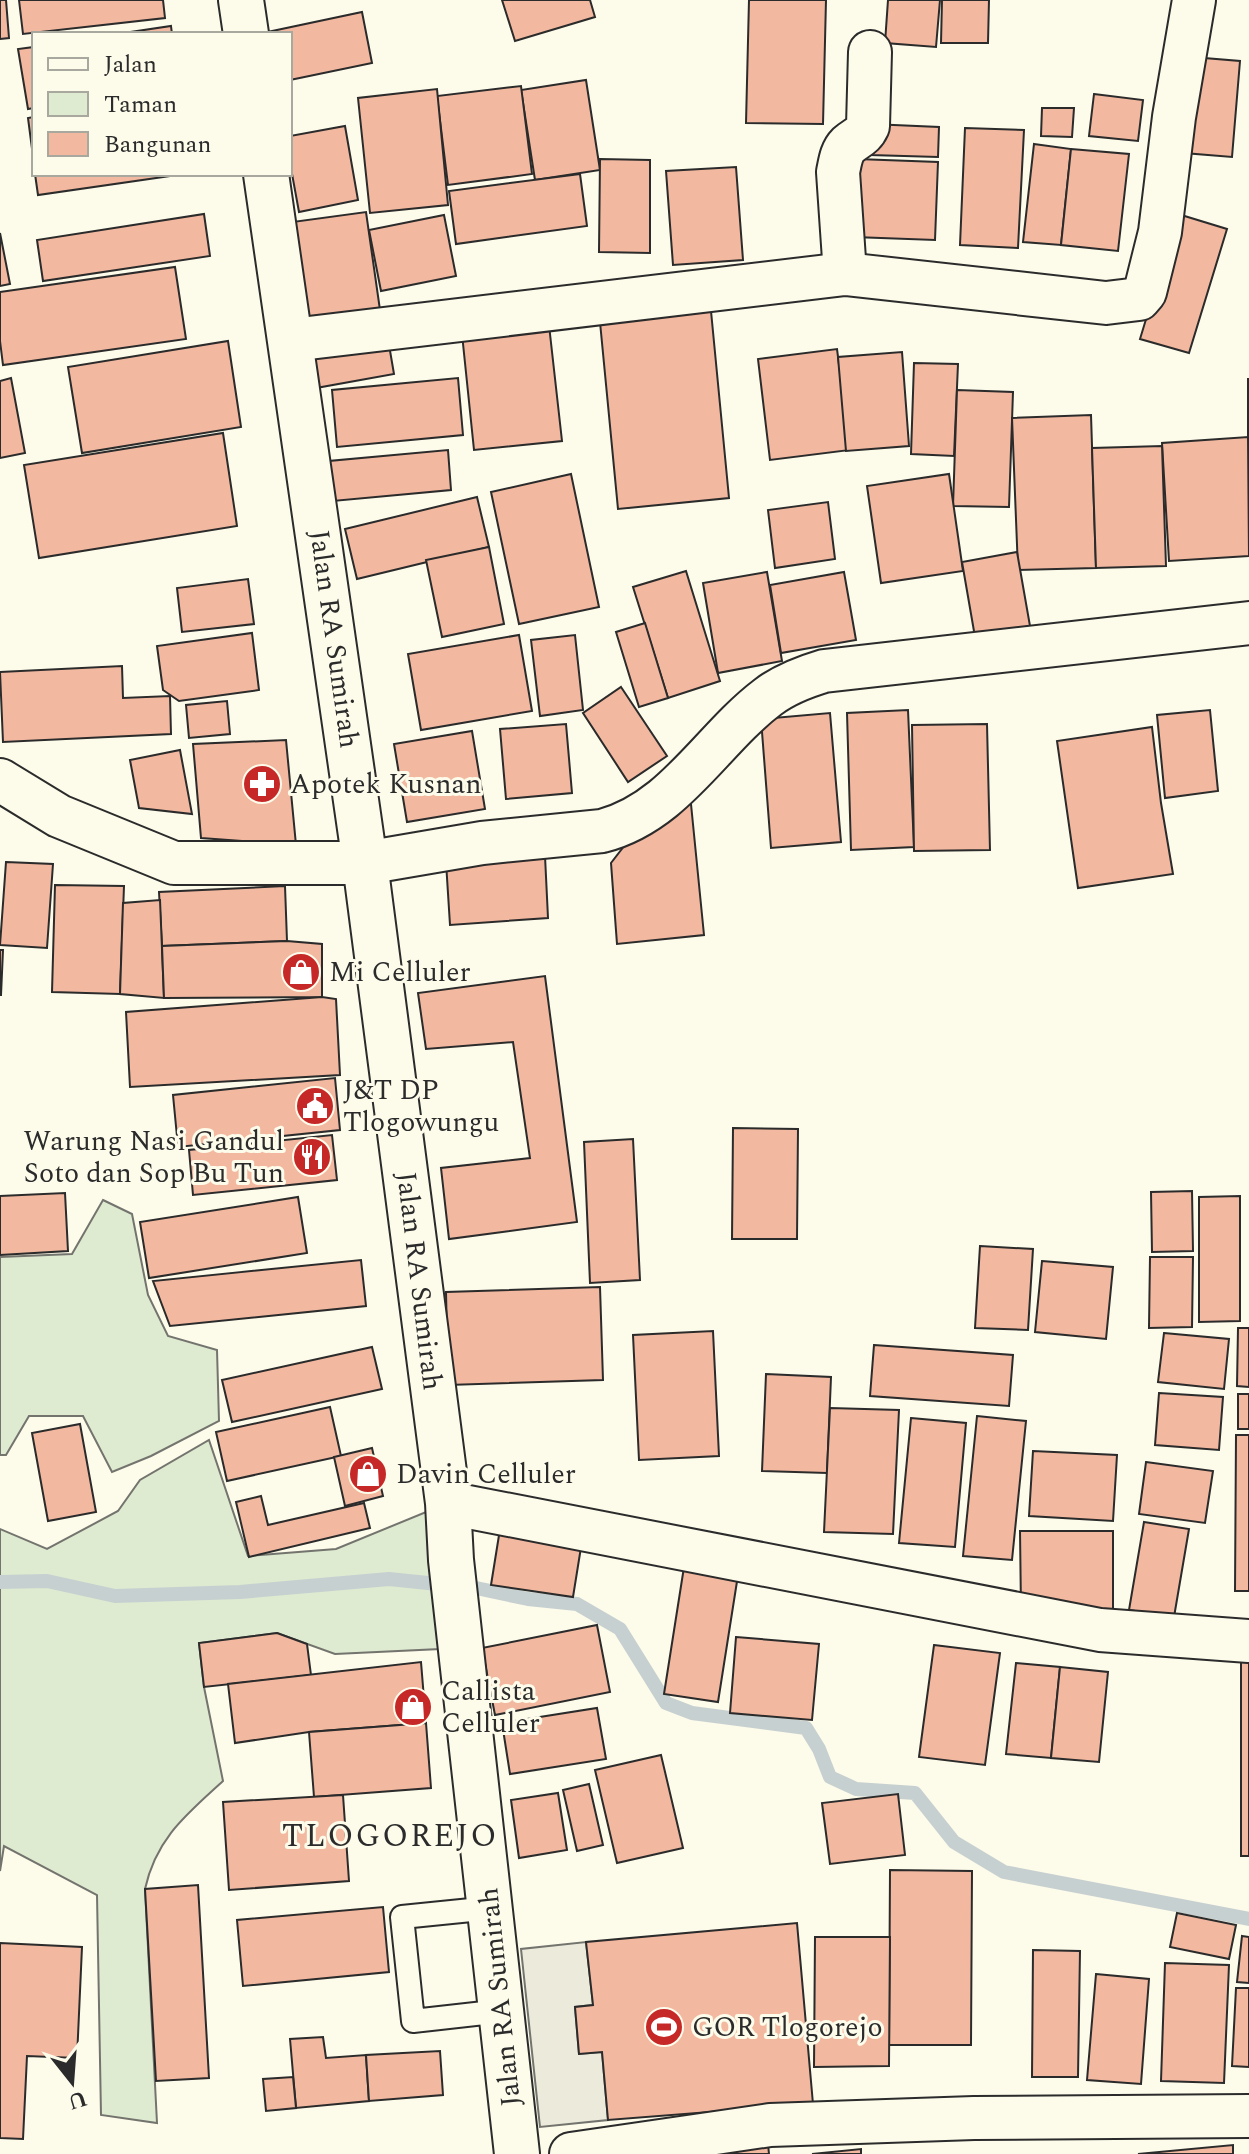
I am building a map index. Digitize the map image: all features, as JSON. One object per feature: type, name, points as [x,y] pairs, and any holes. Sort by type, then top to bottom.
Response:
[{"type":"main road","points":[[241,0],[246,32]]},
{"type":"main road","name":"Jalan RA Sumirah","points":[[266,176],[365,863],[448,1503],[451,1560],[517,2154]]},
{"type":"street","points":[[292,340],[845,274],[1106,303],[1139,299],[1145,292],[1160,232],[1174,117],[1194,0]]},
{"type":"street","points":[[845,274],[838,172],[847,146],[864,136],[868,126],[870,52]]},
{"type":"street","points":[[0,780],[59,816],[174,863],[365,863],[482,843],[602,831],[620,826],[658,803],[678,786],[771,695],[788,684],[824,671],[1249,623]]},
{"type":"street","points":[[448,1503],[1100,1630],[1249,1641]]},
{"type":"street","points":[[571,2154],[770,2125],[974,2118],[1249,2116]]},
{"type":"lane","points":[[491,1908],[402,1917],[413,2021],[502,2011]]},
{"type":"green space","points":[[103,1200],[132,1214],[148,1295],[168,1336],[217,1350],[219,1421],[112,1472],[83,1416],[29,1416],[6,1455],[0,1455],[0,1257],[72,1254]]},
{"type":"green space","points":[[209,1440],[248,1556],[336,1549],[431,1510],[440,1649],[335,1654],[277,1633],[199,1643],[204,1687],[223,1781],[185,1816],[165,1841],[145,1889],[157,2123],[101,2115],[97,1895],[4,1846],[0,1871],[0,1529],[47,1549],[118,1511],[140,1480]]},
{"type":"shaded area","points":[[586,1942],[593,2005],[575,2007],[579,2054],[602,2052],[608,2120],[540,2127],[521,1949]]},
{"type":"building","points":[[0,0],[6,0],[9,38],[0,39]]},
{"type":"building","points":[[19,0],[163,0],[165,18],[23,34]]},
{"type":"building","points":[[502,0],[590,0],[595,17],[515,41]]},
{"type":"building","points":[[749,0],[826,0],[823,124],[746,123]]},
{"type":"building","points":[[888,0],[940,0],[936,47],[885,43]]},
{"type":"building","points":[[942,0],[989,0],[988,43],[941,43]]},
{"type":"building","points":[[362,12],[372,63],[292,80],[292,32],[267,32]]},
{"type":"building","points":[[171,26],[172,32],[130,32]]},
{"type":"building","points":[[32,47],[32,108],[28,109],[18,49]]},
{"type":"building","points":[[1192,57],[1240,61],[1232,157],[1184,153]]},
{"type":"building","points":[[586,80],[600,170],[535,180],[521,90]]},
{"type":"building","points":[[521,86],[532,174],[448,185],[437,96]]},
{"type":"building","points":[[437,89],[448,205],[370,213],[358,98]]},
{"type":"building","points":[[1094,94],[1143,100],[1138,141],[1089,136]]},
{"type":"building","points":[[1042,108],[1074,108],[1072,137],[1041,136]]},
{"type":"building","points":[[32,117],[32,149],[28,118]]},
{"type":"building","points":[[871,124],[939,127],[938,157],[870,155]]},
{"type":"building","points":[[345,126],[358,200],[299,212],[292,174],[292,136]]},
{"type":"building","points":[[965,128],[1024,130],[1018,248],[960,245]]},
{"type":"building","points":[[1034,144],[1071,149],[1061,245],[1023,242]]},
{"type":"building","points":[[1071,149],[1129,154],[1118,251],[1061,245]]},
{"type":"building","points":[[600,159],[650,160],[650,253],[599,252]]},
{"type":"building","points":[[857,159],[938,162],[935,240],[854,237]]},
{"type":"building","points":[[736,167],[743,260],[673,265],[666,171]]},
{"type":"building","points":[[580,174],[587,226],[456,244],[449,191]]},
{"type":"building","points":[[35,176],[170,176],[38,195]]},
{"type":"building","points":[[366,212],[381,317],[300,328],[285,223]]},
{"type":"building","points":[[204,214],[210,256],[43,281],[37,240]]},
{"type":"building","points":[[1178,214],[1227,229],[1189,353],[1140,339]]},
{"type":"building","points":[[444,215],[456,276],[381,291],[369,230]]},
{"type":"building","points":[[0,233],[10,284],[0,286]]},
{"type":"building","points":[[175,267],[186,339],[3,365],[0,292]]},
{"type":"building","points":[[711,311],[729,498],[618,509],[600,322]]},
{"type":"building","points":[[549,325],[562,441],[474,450],[462,334]]},
{"type":"building","points":[[388,339],[394,374],[316,388],[310,353]]},
{"type":"building","points":[[228,341],[241,427],[82,453],[68,367]]},
{"type":"building","points":[[837,349],[850,450],[770,460],[758,359]]},
{"type":"building","points":[[902,352],[909,446],[846,451],[838,357]]},
{"type":"building","points":[[914,363],[958,364],[954,456],[911,454]]},
{"type":"building","points":[[11,378],[25,453],[0,458],[0,381]]},
{"type":"building","points":[[458,378],[463,435],[337,447],[332,390]]},
{"type":"building","points":[[957,390],[1013,392],[1009,507],[953,506]]},
{"type":"building","points":[[1091,415],[1096,568],[1018,570],[1012,418]]},
{"type":"building","points":[[223,433],[237,526],[39,558],[24,465]]},
{"type":"building","points":[[1248,437],[1249,556],[1169,561],[1162,443]]},
{"type":"building","points":[[1162,446],[1166,566],[1096,568],[1092,448]]},
{"type":"building","points":[[448,450],[451,490],[333,501],[329,461]]},
{"type":"building","points":[[571,474],[599,607],[519,624],[491,492]]},
{"type":"building","points":[[949,474],[963,571],[881,583],[867,486]]},
{"type":"building","points":[[477,497],[489,547],[357,579],[345,529]]},
{"type":"building","points":[[828,502],[835,559],[775,568],[768,510]]},
{"type":"building","points":[[489,547],[504,624],[442,637],[426,560]]},
{"type":"building","points":[[1017,552],[1030,626],[975,637],[962,562]]},
{"type":"building","points":[[686,571],[720,681],[668,698],[633,587]]},
{"type":"building","points":[[767,572],[782,661],[718,673],[703,583]]},
{"type":"building","points":[[844,572],[856,640],[781,653],[770,585]]},
{"type":"building","points":[[248,579],[254,624],[182,632],[177,588]]},
{"type":"building","points":[[645,623],[668,698],[639,707],[616,632]]},
{"type":"building","points":[[252,633],[259,690],[179,701],[163,690],[157,646]]},
{"type":"building","points":[[519,635],[532,711],[421,730],[408,654]]},
{"type":"building","points":[[575,635],[583,710],[540,716],[531,640]]},
{"type":"building","points":[[122,666],[123,698],[170,696],[171,734],[3,742],[0,672]]},
{"type":"building","points":[[621,687],[667,756],[628,782],[583,713]]},
{"type":"building","points":[[227,701],[230,734],[189,738],[186,705]]},
{"type":"building","points":[[908,710],[914,847],[851,850],[847,713]]},
{"type":"building","points":[[1210,710],[1218,791],[1165,798],[1157,715]]},
{"type":"building","points":[[830,713],[841,842],[771,848],[761,719]]},
{"type":"building","points":[[566,724],[572,793],[506,799],[500,729]]},
{"type":"building","points":[[987,724],[990,850],[914,851],[912,725]]},
{"type":"building","points":[[1152,727],[1173,874],[1078,888],[1057,741]]},
{"type":"building","points":[[472,731],[485,809],[407,822],[394,744]]},
{"type":"building","points":[[286,740],[296,845],[201,838],[193,744]]},
{"type":"building","points":[[180,750],[192,814],[139,808],[130,760]]},
{"type":"building","points":[[690,794],[704,935],[617,944],[611,863],[642,823]]},
{"type":"building","points":[[545,856],[548,918],[450,925],[446,862]]},
{"type":"building","points":[[6,862],[53,864],[47,948],[0,945]]},
{"type":"building","points":[[55,885],[124,886],[120,994],[52,992]]},
{"type":"building","points":[[285,886],[287,941],[162,946],[159,892]]},
{"type":"building","points":[[160,900],[164,998],[120,994],[123,903]]},
{"type":"building","points":[[287,941],[322,944],[322,997],[164,998],[162,946]]},
{"type":"building","points":[[0,950],[3,950],[1,995],[0,995]]},
{"type":"building","points":[[545,976],[577,1222],[449,1239],[441,1168],[530,1158],[513,1042],[426,1049],[418,993]]},
{"type":"building","points":[[322,997],[336,999],[340,1075],[130,1087],[126,1012]]},
{"type":"building","points":[[335,1078],[340,1130],[178,1147],[173,1095]]},
{"type":"building","points":[[733,1128],[798,1129],[797,1239],[732,1239]]},
{"type":"building","points":[[332,1135],[337,1180],[193,1195],[189,1150]]},
{"type":"building","points":[[633,1139],[640,1280],[590,1283],[584,1142]]},
{"type":"building","points":[[1192,1191],[1193,1251],[1152,1252],[1151,1192]]},
{"type":"building","points":[[65,1193],[68,1251],[0,1255],[0,1196]]},
{"type":"building","points":[[1240,1196],[1240,1321],[1199,1322],[1199,1197]]},
{"type":"building","points":[[298,1197],[307,1253],[149,1278],[140,1222]]},
{"type":"building","points":[[980,1246],[1033,1249],[1028,1330],[975,1328]]},
{"type":"building","points":[[1150,1257],[1193,1257],[1192,1327],[1149,1328]]},
{"type":"building","points":[[361,1260],[366,1306],[170,1326],[153,1281]]},
{"type":"building","points":[[1042,1261],[1113,1267],[1106,1339],[1035,1332]]},
{"type":"building","points":[[600,1287],[603,1380],[448,1385],[446,1292]]},
{"type":"building","points":[[1238,1328],[1249,1328],[1249,1387],[1237,1386]]},
{"type":"building","points":[[713,1331],[719,1456],[639,1460],[633,1335]]},
{"type":"building","points":[[1164,1333],[1229,1339],[1224,1389],[1158,1382]]},
{"type":"building","points":[[874,1345],[1013,1355],[1009,1406],[870,1396]]},
{"type":"building","points":[[372,1347],[382,1389],[232,1422],[222,1380]]},
{"type":"building","points":[[766,1374],[831,1377],[827,1473],[762,1471]]},
{"type":"building","points":[[1159,1393],[1223,1397],[1219,1450],[1155,1445]]},
{"type":"building","points":[[1238,1394],[1249,1394],[1249,1429],[1238,1429]]},
{"type":"building","points":[[330,1407],[341,1456],[227,1481],[216,1432]]},
{"type":"building","points":[[830,1408],[899,1410],[893,1534],[824,1532]]},
{"type":"building","points":[[977,1416],[1026,1421],[1012,1560],[963,1556]]},
{"type":"building","points":[[911,1418],[966,1423],[955,1547],[899,1543]]},
{"type":"building","points":[[80,1424],[96,1512],[48,1521],[32,1433]]},
{"type":"building","points":[[1236,1435],[1249,1435],[1249,1591],[1235,1591]]},
{"type":"building","points":[[372,1448],[383,1496],[345,1506],[334,1457]]},
{"type":"building","points":[[1033,1451],[1117,1455],[1113,1521],[1029,1516]]},
{"type":"building","points":[[1146,1462],[1213,1471],[1205,1523],[1139,1514]]},
{"type":"building","points":[[261,1496],[268,1525],[364,1503],[370,1528],[249,1557],[236,1502]]},
{"type":"building","points":[[1144,1522],[1189,1529],[1174,1617],[1129,1610]]},
{"type":"building","points":[[500,1529],[582,1541],[573,1597],[491,1585]]},
{"type":"building","points":[[1020,1531],[1113,1531],[1113,1609],[1021,1610]]},
{"type":"building","points":[[684,1567],[738,1575],[718,1702],[664,1694]]},
{"type":"building","points":[[597,1625],[610,1692],[495,1715],[482,1648]]},
{"type":"building","points":[[277,1633],[307,1644],[311,1675],[204,1687],[199,1643]]},
{"type":"building","points":[[736,1637],[819,1644],[812,1720],[730,1713]]},
{"type":"building","points":[[934,1645],[1000,1653],[985,1765],[919,1757]]},
{"type":"building","points":[[1241,1653],[1249,1653],[1249,1856],[1241,1856]]},
{"type":"building","points":[[421,1662],[426,1723],[309,1732],[235,1743],[228,1684]]},
{"type":"building","points":[[1016,1663],[1060,1667],[1051,1758],[1006,1754]]},
{"type":"building","points":[[1060,1667],[1108,1672],[1099,1762],[1051,1758]]},
{"type":"building","points":[[597,1708],[606,1759],[510,1774],[502,1723]]},
{"type":"building","points":[[426,1723],[431,1788],[314,1797],[309,1732]]},
{"type":"building","points":[[661,1755],[683,1848],[617,1863],[595,1770]]},
{"type":"building","points":[[589,1784],[603,1845],[577,1851],[563,1790]]},
{"type":"building","points":[[558,1793],[567,1850],[519,1858],[511,1800]]},
{"type":"building","points":[[898,1794],[905,1855],[830,1864],[822,1803]]},
{"type":"building","points":[[343,1795],[349,1881],[229,1890],[223,1802]]},
{"type":"building","points":[[890,1870],[972,1871],[971,2045],[889,2045]]},
{"type":"building","points":[[198,1885],[209,2078],[156,2081],[145,1889]]},
{"type":"building","points":[[383,1907],[389,1972],[243,1986],[237,1920]]},
{"type":"building","points":[[1177,1913],[1236,1925],[1229,1959],[1170,1947]]},
{"type":"building","name":"GOR Tlogorejo","points":[[797,1923],[813,2104],[608,2120],[602,2052],[579,2054],[575,2007],[593,2005],[586,1942]]},
{"type":"building","points":[[1242,1936],[1249,1937],[1249,1983],[1237,1982]]},
{"type":"building","points":[[815,1937],[890,1937],[889,2066],[814,2067]]},
{"type":"building","points":[[0,1943],[82,1947],[77,2058],[27,2056],[23,2139],[0,2138]]},
{"type":"building","points":[[1033,1950],[1080,1951],[1078,2077],[1032,2077]]},
{"type":"building","points":[[1165,1963],[1229,1965],[1224,2083],[1161,2081]]},
{"type":"building","points":[[1096,1974],[1149,1979],[1141,2084],[1087,2080]]},
{"type":"building","points":[[1236,1988],[1249,1988],[1249,2067],[1232,2066]]},
{"type":"building","points":[[323,2037],[326,2058],[366,2055],[369,2101],[296,2108],[290,2039]]},
{"type":"building","points":[[440,2051],[443,2095],[369,2101],[366,2055]]},
{"type":"building","points":[[293,2077],[296,2108],[266,2111],[263,2079]]},
{"type":"building","points":[[768,2144],[769,2154],[700,2154]]},
{"type":"building","points":[[1233,2145],[1233,2154],[1138,2154]]},
{"type":"building","points":[[861,2149],[861,2154],[812,2154]]},
{"type":"waterway","points":[[0,1582],[47,1581],[115,1596],[240,1592],[389,1579],[476,1588],[528,1599],[577,1604],[620,1629],[666,1703],[692,1713],[806,1728],[819,1749],[830,1777],[856,1789],[915,1793],[954,1842],[1004,1872],[1249,1919]]},
{"type":"place","name":"Apotek Kusnan","points":[[262,784]]},
{"type":"place","name":"Mi Celluler","points":[[301,972]]},
{"type":"place","name":"J&T DP Tlogowungu","points":[[315,1106]]},
{"type":"place","name":"Warung Nasi Gandul Soto dan Sop Bu Tun","points":[[312,1157]]},
{"type":"place","name":"Davin Celluler","points":[[368,1474]]},
{"type":"place","name":"Callista Celluler","points":[[413,1707]]},
{"type":"place","name":"GOR Tlogorejo","points":[[664,2027]]},
{"type":"district","name":"TLOGOREJO","points":[[390,1836]]}]
